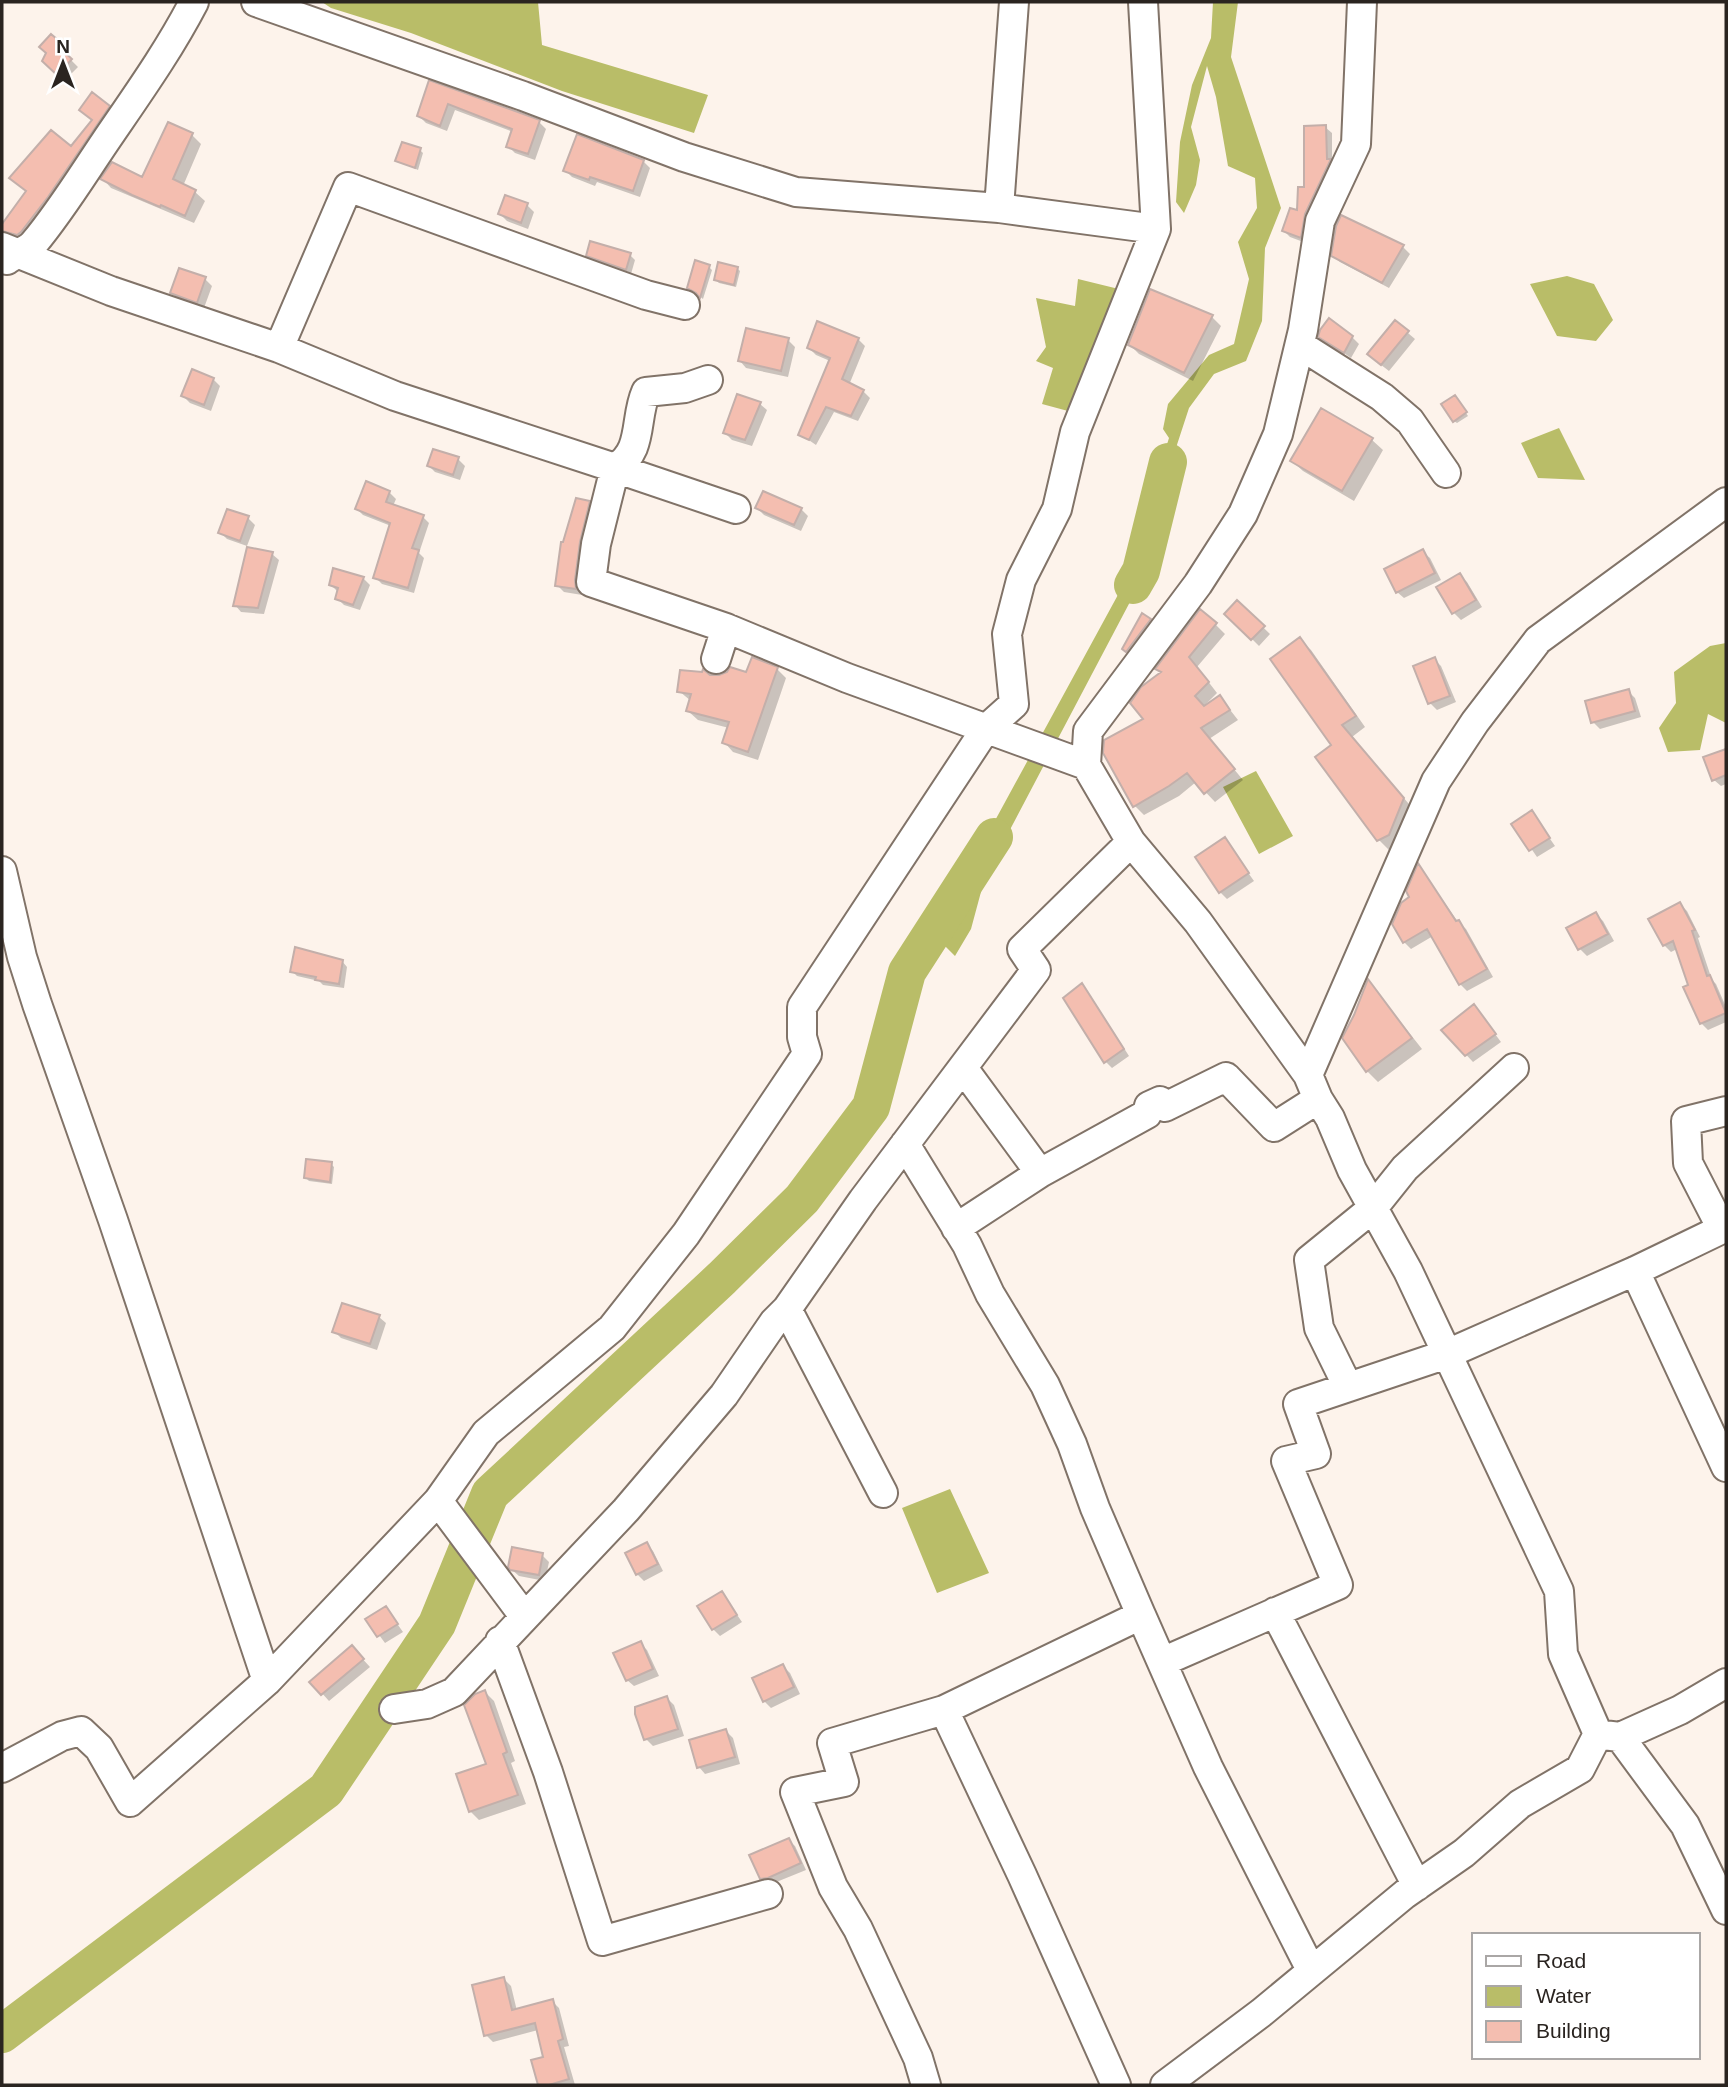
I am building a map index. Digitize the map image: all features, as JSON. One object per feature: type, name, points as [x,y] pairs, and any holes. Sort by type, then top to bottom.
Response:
[{"type":"street","points":[[6,255],[32,246],[148,83],[194,2]]},
{"type":"street","points":[[256,2],[523,96],[684,157],[796,192],[999,208],[1156,229]]},
{"type":"street","points":[[999,208],[1014,2]]},
{"type":"street","points":[[2,1768],[62,1736],[81,1731],[99,1748],[130,1802],[267,1681],[438,1502],[486,1433],[612,1328],[686,1234],[807,1054],[802,1037],[802,1007],[985,730],[1014,704],[1007,634],[1021,580],[1058,509],[1075,432],[1156,229],[1143,2]]},
{"type":"street","points":[[1362,2],[1356,144],[1321,222],[1300,345],[1278,434],[1243,514],[1198,584],[1088,731],[1086,765],[1131,842],[1198,922],[1313,1087],[1330,1118],[1352,1170],[1408,1271],[1559,1591],[1563,1654],[1609,1736],[1685,1825],[1726,1910]]},
{"type":"street","points":[[278,348],[348,187],[646,295],[685,305]]},
{"type":"street","points":[[6,255],[278,348],[395,396],[736,509]]},
{"type":"street","points":[[1300,345],[1382,397],[1410,421],[1446,472]]},
{"type":"street","points":[[708,380],[685,388],[646,392],[628,460],[615,468],[596,544],[591,582],[726,628],[847,678],[1086,765]]},
{"type":"street","points":[[956,1228],[1040,1173],[1147,1114],[1149,1106],[1160,1101],[1165,1107],[1226,1077],[1274,1128],[1313,1087],[1436,781],[1475,722],[1538,640],[1726,502]]},
{"type":"street","points":[[716,659],[726,628]]},
{"type":"street","points":[[394,1709],[427,1704],[454,1692],[626,1510],[689,1437],[724,1395],[863,1200],[1036,970],[1022,949],[1131,842]]},
{"type":"street","points":[[2,871],[22,957],[37,1004],[114,1220],[267,1681]]},
{"type":"street","points":[[963,1068],[1040,1173]]},
{"type":"street","points":[[1348,1387],[1319,1328],[1309,1260],[1373,1208],[1405,1168],[1514,1069]]},
{"type":"street","points":[[1162,1662],[1338,1585],[1286,1461],[1316,1454],[1298,1404],[1447,1354],[1636,1271],[1722,1229],[1688,1163],[1686,1121],[1726,1111]]},
{"type":"street","points":[[905,1144],[956,1228],[989,1294],[1045,1385],[1073,1444],[1095,1508],[1208,1767],[1311,1970]]},
{"type":"street","points":[[1636,1271],[1726,1466]]},
{"type":"street","points":[[787,1309],[883,1493]]},
{"type":"street","points":[[438,1502],[524,1616]]},
{"type":"street","points":[[1275,1612],[1417,1886]]},
{"type":"street","points":[[926,2085],[918,2058],[858,1929],[833,1887],[795,1791],[844,1782],[832,1743],[944,1710],[1142,1615]]},
{"type":"street","points":[[500,1641],[548,1772],[602,1941],[768,1894]]},
{"type":"street","points":[[1165,2085],[1261,2013],[1417,1886],[1464,1853],[1520,1804],[1580,1769],[1609,1736],[1680,1710],[1726,1683]]},
{"type":"street","points":[[944,1710],[1022,1875],[1116,2085]]},
{"type":"water","points":[[322,2],[538,2],[542,45],[708,95],[694,133],[562,91],[411,33],[331,8]]},
{"type":"water","points":[[1213,2],[1238,2],[1231,57],[1281,208],[1265,248],[1262,321],[1246,361],[1214,374],[1189,408],[1172,460],[1170,526],[985,877],[971,929],[955,956],[943,944],[957,924],[967,872],[1156,525],[1154,485],[1169,438],[1163,429],[1168,404],[1209,355],[1234,344],[1249,279],[1238,242],[1257,208],[1255,178],[1228,166],[1216,97],[1207,66],[1191,127],[1200,160],[1196,185],[1184,213],[1176,202],[1180,142],[1192,85],[1211,38]]},
{"type":"water","points":[[1567,276],[1594,284],[1613,320],[1596,341],[1557,336],[1530,284]]},
{"type":"water","points":[[1078,279],[1131,292],[1068,411],[1042,404],[1053,368],[1036,361],[1046,347],[1036,298],[1075,306]]},
{"type":"water","points":[[1559,428],[1585,480],[1538,478],[1521,443]]},
{"type":"water","points":[[1726,643],[1726,723],[1708,714],[1700,750],[1668,752],[1659,728],[1676,703],[1674,672],[1710,646]]},
{"type":"water","points":[[1256,771],[1293,836],[1259,854],[1223,787]]},
{"type":"water","points":[[950,1489],[989,1573],[937,1593],[902,1508]]},
{"type":"building","points":[[51,34],[65,46],[62,50],[72,59],[57,75],[42,61],[46,53],[39,47]]},
{"type":"building","points":[[429,80],[540,120],[528,154],[506,147],[512,129],[448,104],[440,126],[417,116]]},
{"type":"building","points":[[92,92],[110,106],[21,232],[17,235],[2,231],[2,224],[26,191],[9,178],[51,130],[71,146],[92,120],[79,110]]},
{"type":"building","points":[[168,122],[193,133],[173,179],[196,190],[185,216],[100,179],[112,162],[142,177]]},
{"type":"building","points":[[1326,125],[1327,159],[1331,159],[1305,214],[1301,238],[1282,231],[1290,208],[1297,210],[1298,187],[1304,187],[1304,126]]},
{"type":"building","points":[[577,134],[644,160],[633,191],[563,171]]},
{"type":"building","points":[[402,142],[421,148],[415,168],[395,161]]},
{"type":"building","points":[[505,195],[528,203],[521,223],[498,214]]},
{"type":"building","points":[[1341,215],[1404,245],[1382,283],[1331,256],[1336,226]]},
{"type":"building","points":[[590,241],[631,253],[626,270],[586,256]]},
{"type":"building","points":[[695,260],[710,265],[700,298],[687,288]]},
{"type":"building","points":[[718,262],[738,267],[734,285],[714,280]]},
{"type":"building","points":[[179,268],[206,277],[197,303],[170,293]]},
{"type":"building","points":[[1150,289],[1213,315],[1184,373],[1128,345]]},
{"type":"building","points":[[1329,318],[1353,336],[1344,353],[1318,337]]},
{"type":"building","points":[[1395,320],[1409,331],[1381,365],[1367,354]]},
{"type":"building","points":[[817,321],[859,338],[842,379],[864,390],[851,416],[826,407],[809,440],[798,435],[830,358],[807,348]]},
{"type":"building","points":[[746,328],[789,338],[781,371],[738,361]]},
{"type":"building","points":[[192,369],[214,378],[204,405],[181,396]]},
{"type":"building","points":[[737,394],[761,402],[745,440],[723,433]]},
{"type":"building","points":[[1455,395],[1467,412],[1453,422],[1441,404]]},
{"type":"building","points":[[1321,408],[1373,438],[1342,491],[1290,461]]},
{"type":"building","points":[[433,449],[459,457],[453,475],[427,466]]},
{"type":"building","points":[[366,481],[390,491],[386,502],[424,515],[412,548],[419,550],[408,588],[373,578],[390,523],[355,509]]},
{"type":"building","points":[[763,491],[802,508],[794,525],[755,508]]},
{"type":"building","points":[[576,498],[590,501],[580,542],[576,589],[555,586],[561,542]]},
{"type":"building","points":[[227,509],[249,516],[240,541],[218,533]]},
{"type":"building","points":[[247,547],[273,552],[258,608],[233,606]]},
{"type":"building","points":[[1423,549],[1435,573],[1396,593],[1384,569]]},
{"type":"building","points":[[333,568],[364,577],[353,605],[335,599],[338,588],[329,585]]},
{"type":"building","points":[[1460,573],[1476,600],[1452,614],[1436,587]]},
{"type":"building","points":[[1237,600],[1265,626],[1251,640],[1224,614]]},
{"type":"building","points":[[1200,609],[1217,623],[1189,657],[1209,682],[1195,696],[1204,706],[1220,695],[1230,710],[1201,728],[1235,769],[1204,794],[1187,773],[1133,807],[1103,753],[1104,740],[1143,719],[1130,703],[1141,687],[1161,672],[1155,669]]},
{"type":"building","points":[[1142,613],[1151,619],[1126,652],[1122,649]]},
{"type":"building","points":[[1300,637],[1356,716],[1342,725],[1404,798],[1389,835],[1377,841],[1315,757],[1331,745],[1270,659]]},
{"type":"building","points":[[752,657],[778,667],[748,752],[722,743],[729,722],[686,711],[691,694],[677,692],[680,670],[702,672],[703,669],[710,675],[719,675],[727,672],[730,667],[746,672]]},
{"type":"building","points":[[1435,657],[1450,696],[1428,704],[1413,666]]},
{"type":"building","points":[[1629,689],[1635,711],[1591,723],[1585,701]]},
{"type":"building","points":[[1726,749],[1726,775],[1712,781],[1703,757]]},
{"type":"building","points":[[1532,810],[1550,838],[1529,851],[1511,824]]},
{"type":"building","points":[[1225,837],[1249,873],[1219,893],[1195,857]]},
{"type":"building","points":[[1418,863],[1456,921],[1459,920],[1487,969],[1459,985],[1427,929],[1403,943],[1392,924],[1401,903],[1409,897],[1406,891]]},
{"type":"building","points":[[1680,902],[1695,930],[1692,931],[1707,976],[1710,975],[1726,1013],[1700,1024],[1683,987],[1688,985],[1673,941],[1663,946],[1648,919]]},
{"type":"building","points":[[1596,912],[1608,934],[1578,950],[1566,928]]},
{"type":"building","points":[[295,947],[343,960],[339,984],[290,972]]},
{"type":"building","points":[[1368,979],[1412,1038],[1366,1072],[1342,1038]]},
{"type":"building","points":[[1082,983],[1124,1049],[1104,1063],[1063,998]]},
{"type":"building","points":[[1474,1004],[1496,1034],[1465,1056],[1441,1030]]},
{"type":"building","points":[[306,1159],[332,1162],[330,1182],[304,1178]]},
{"type":"building","points":[[342,1303],[380,1315],[370,1344],[332,1332]]},
{"type":"building","points":[[647,1542],[658,1564],[636,1575],[625,1553]]},
{"type":"building","points":[[512,1547],[543,1553],[539,1575],[510,1570],[508,1567]]},
{"type":"building","points":[[722,1591],[737,1615],[712,1630],[697,1606]]},
{"type":"building","points":[[386,1606],[398,1624],[377,1637],[365,1619]]},
{"type":"building","points":[[641,1641],[653,1669],[626,1681],[613,1653]]},
{"type":"building","points":[[352,1645],[364,1659],[321,1695],[309,1682]]},
{"type":"building","points":[[783,1664],[794,1687],[763,1702],[752,1678]]},
{"type":"building","points":[[485,1690],[507,1752],[503,1754],[518,1795],[469,1812],[456,1774],[486,1764],[464,1705],[475,1694]]},
{"type":"building","points":[[667,1696],[678,1729],[644,1740],[635,1707]]},
{"type":"building","points":[[726,1729],[735,1757],[697,1768],[689,1740]]},
{"type":"building","points":[[789,1838],[801,1863],[760,1879],[749,1855]]},
{"type":"building","points":[[504,1977],[512,2010],[553,1999],[563,2039],[558,2041],[569,2079],[538,2085],[531,2060],[543,2057],[535,2023],[484,2036],[472,1985]]},
{"type":"waterway","points":[[1133,585],[1141,571],[1168,462]]},
{"type":"waterway","points":[[2,2034],[326,1790],[437,1624],[490,1494],[722,1278],[802,1199],[871,1107],[907,972],[994,837]]}]
